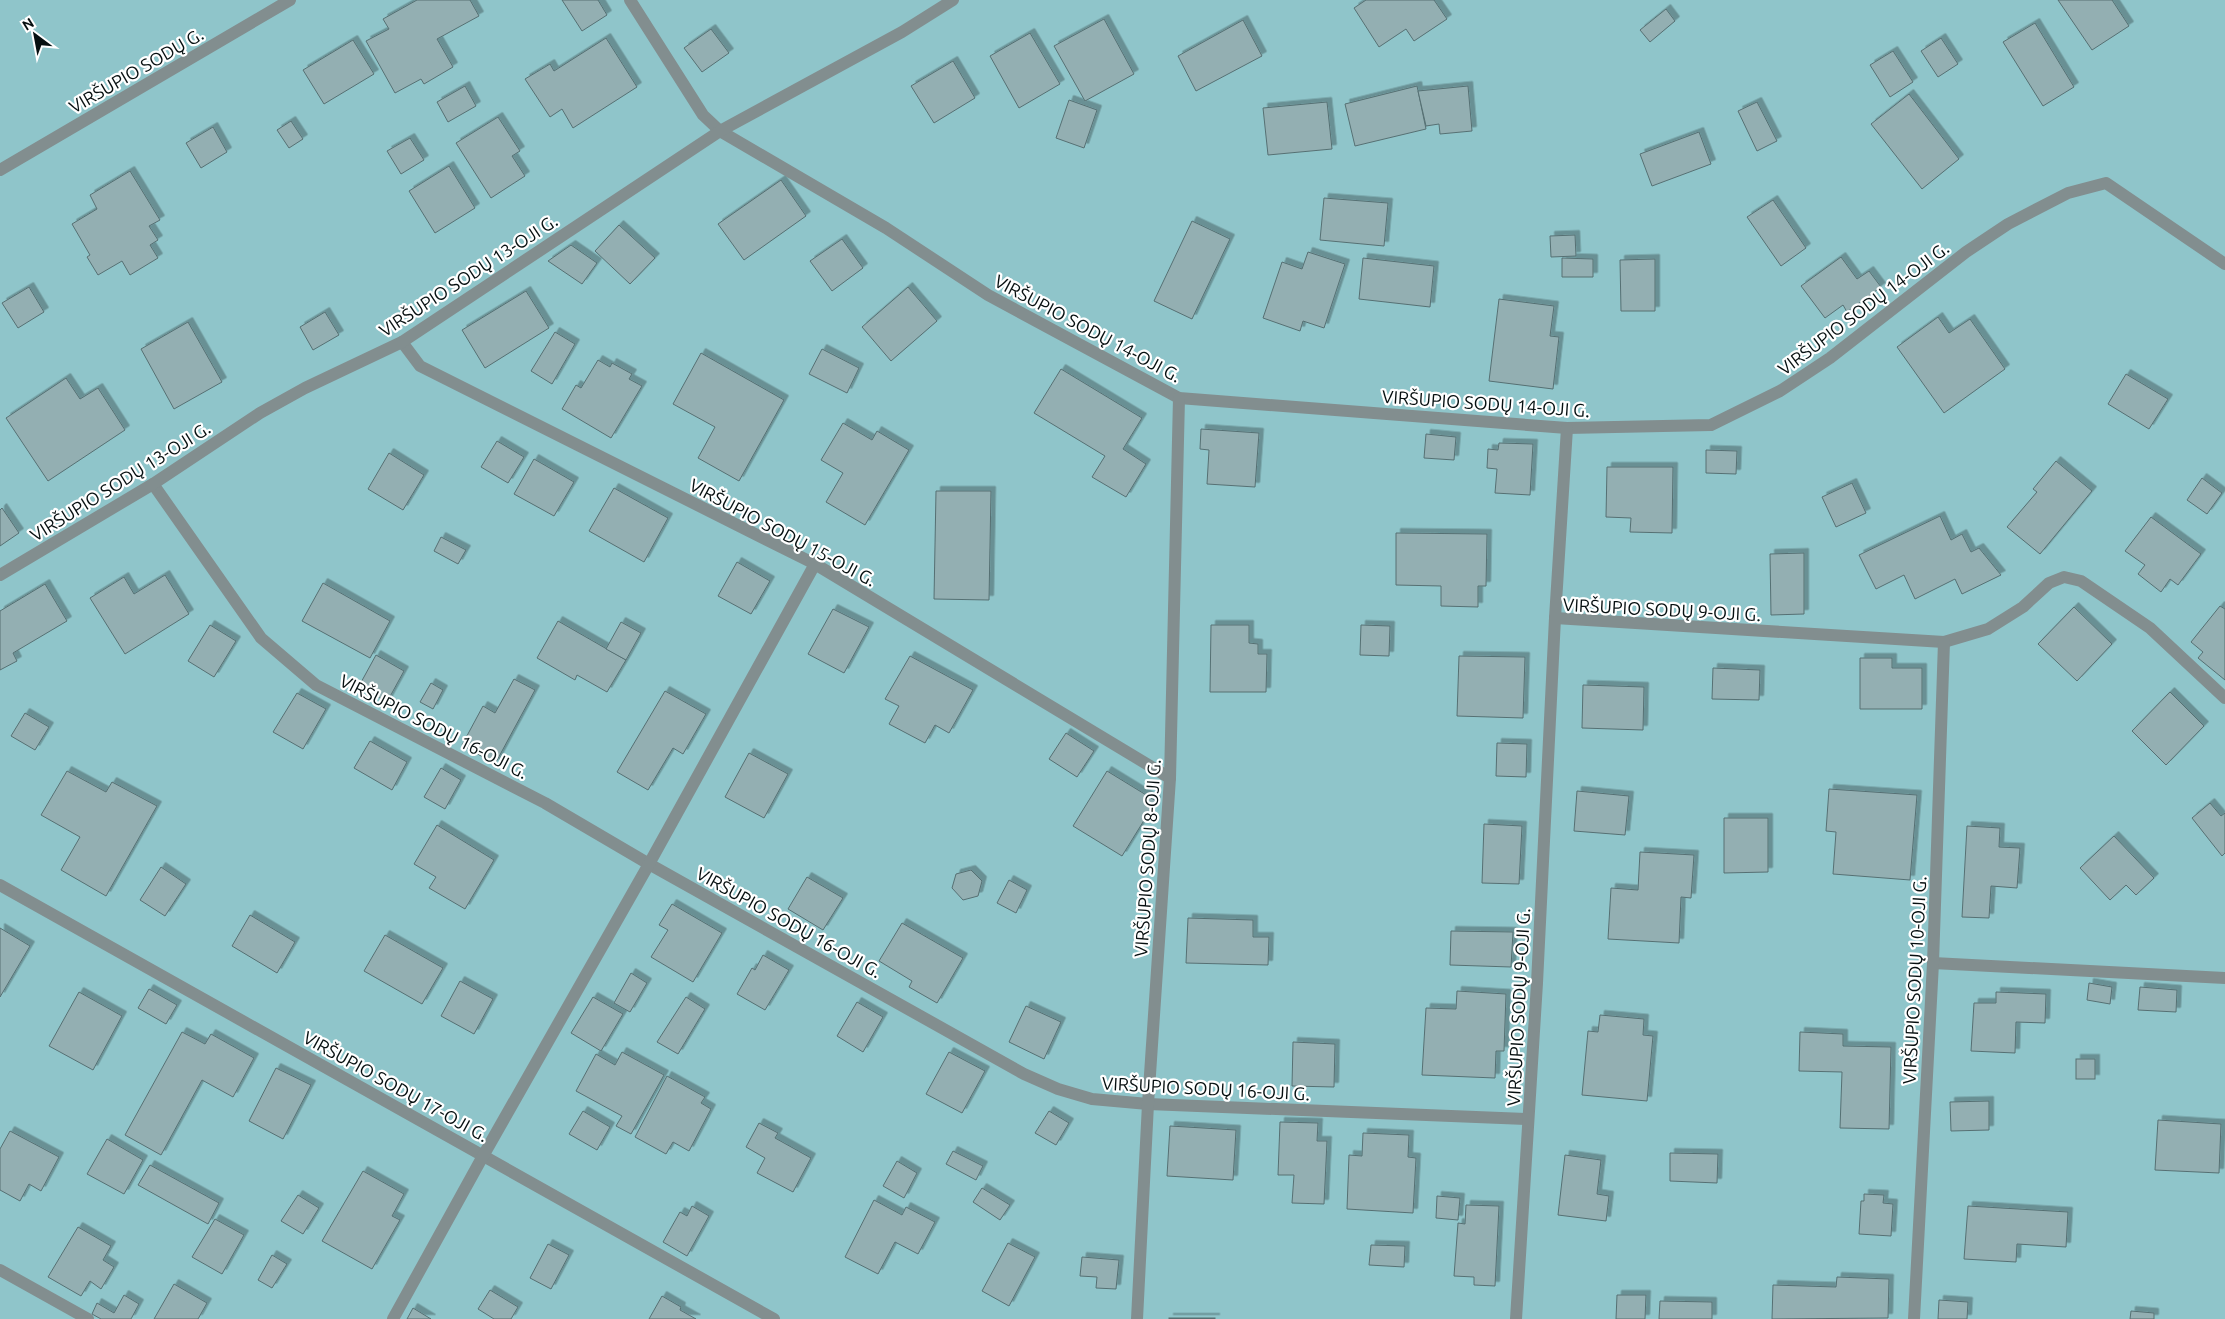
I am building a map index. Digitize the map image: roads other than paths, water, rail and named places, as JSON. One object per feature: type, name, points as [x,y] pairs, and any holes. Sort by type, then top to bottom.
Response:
[{"type":"street","name":"VIRŠUPIO SODŲ G.","points":[[0,170],[290,0]]},
{"type":"street","name":"VIRŠUPIO SODŲ 14-OJI G.","points":[[630,0],[703,115],[720,131],[886,228],[988,295],[1179,398],[1567,428],[1711,425],[1780,391],[1830,358],[1966,252],[2008,224],[2068,193],[2106,183],[2225,264]]},
{"type":"street","name":"VIRŠUPIO SODŲ 13-OJI G.","points":[[0,576],[153,484],[260,413],[305,388],[402,342],[720,131],[902,32],[953,0]]},
{"type":"street","name":"VIRŠUPIO SODŲ 15-OJI G.","points":[[402,342],[420,366],[815,564],[1170,778]]},
{"type":"street","name":"VIRŠUPIO SODŲ 8-OJI G.","points":[[1137,1319],[1148,1104],[1170,778],[1179,398]]},
{"type":"street","points":[[1555,618],[1567,428]]},
{"type":"street","name":"VIRŠUPIO SODŲ 16-OJI G.","points":[[153,484],[261,638],[316,685],[545,803],[649,864],[1024,1074],[1058,1089],[1092,1099],[1148,1104],[1528,1119]]},
{"type":"street","points":[[393,1319],[815,564]]},
{"type":"street","name":"VIRŠUPIO SODŲ 9-OJI G.","points":[[1516,1319],[1555,618],[1944,642],[1988,629],[2023,607],[2049,583],[2064,577],[2081,581],[2150,628],[2225,698]]},
{"type":"street","name":"VIRŠUPIO SODŲ 10-OJI G.","points":[[1914,1319],[1933,963],[1944,642]]},
{"type":"street","name":"VIRŠUPIO SODŲ 17-OJI G.","points":[[0,885],[774,1319]]},
{"type":"street","points":[[1933,963],[2225,978]]},
{"type":"street","points":[[0,1270],[88,1319]]}]
